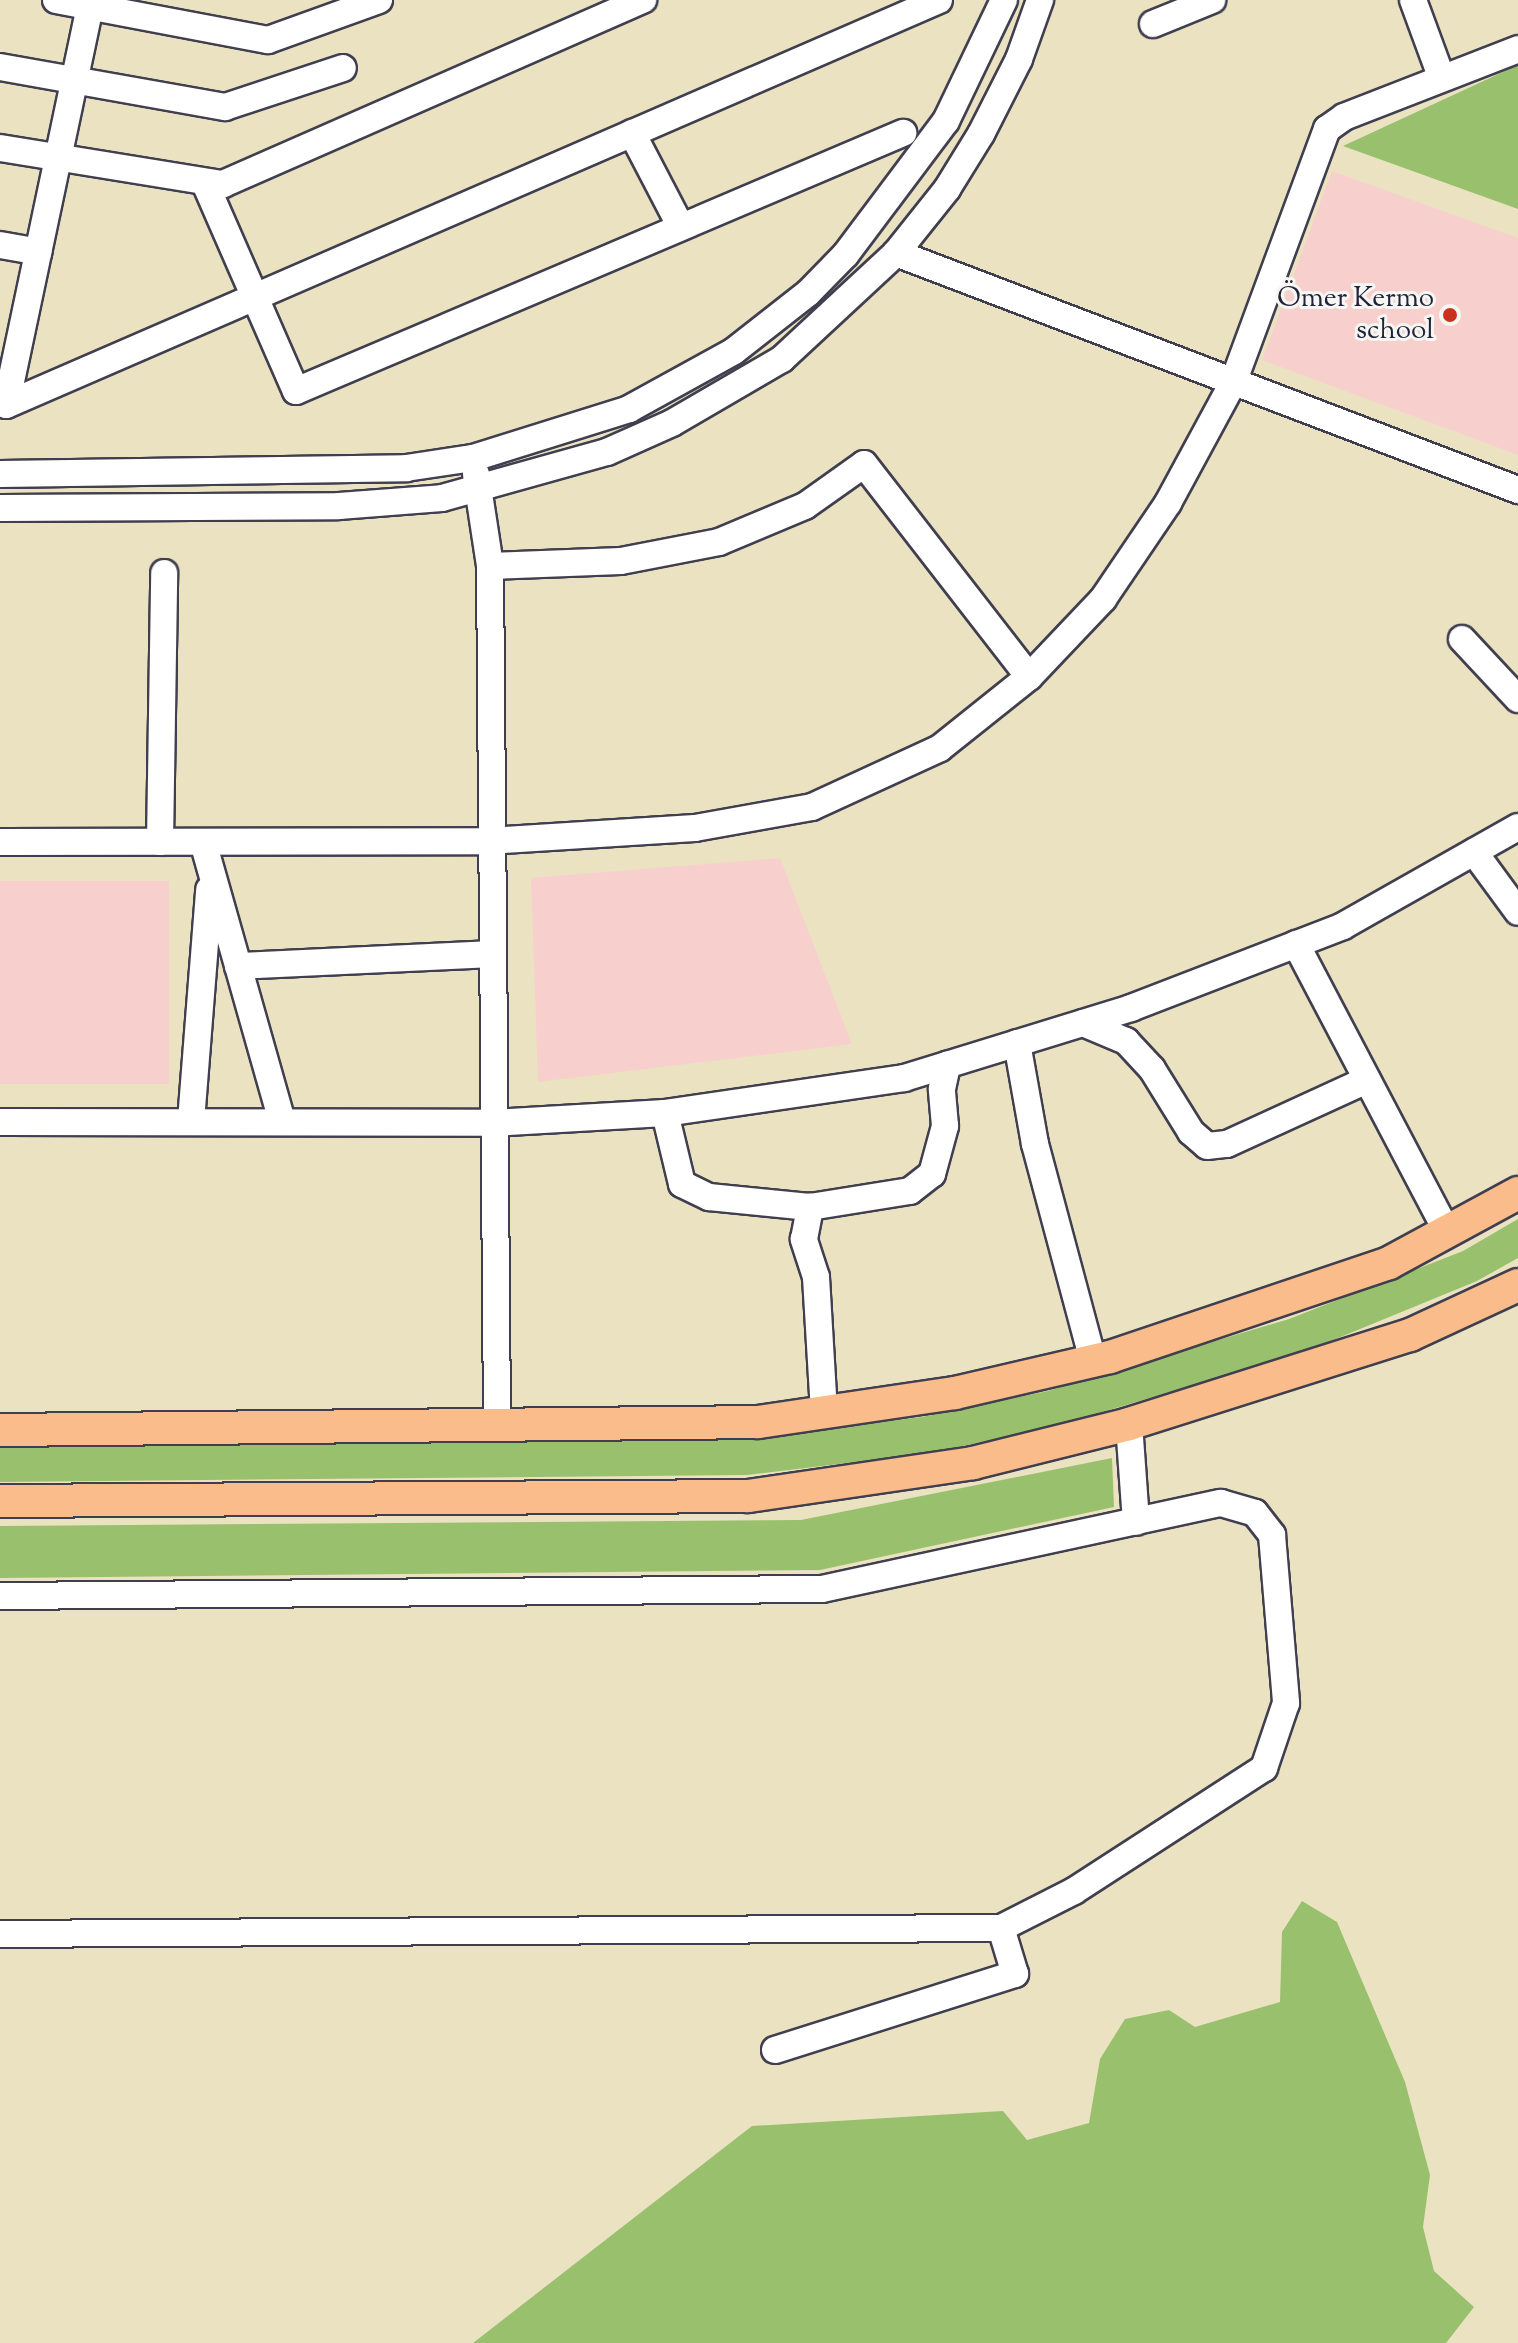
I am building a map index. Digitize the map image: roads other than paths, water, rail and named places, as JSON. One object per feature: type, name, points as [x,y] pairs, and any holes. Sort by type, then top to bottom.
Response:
[{"type":"main road","points":[[0,1430],[758,1422],[955,1393],[1093,1361],[1389,1263],[1518,1193]]},
{"type":"main road","points":[[0,1501],[748,1496],[973,1463],[1129,1424],[1410,1335],[1518,1285]]},
{"type":"street","points":[[56,0],[90,3],[268,40],[379,0]]},
{"type":"street","points":[[0,148],[223,184],[643,0]]},
{"type":"street","points":[[90,3],[38,252],[11,327],[6,405],[939,0]]},
{"type":"street","points":[[0,474],[371,469],[473,458],[582,427],[675,386],[734,351],[808,293],[915,168],[946,121],[1004,0]]},
{"type":"street","points":[[0,508],[339,506],[480,491],[607,452],[740,387],[782,359],[896,253],[947,189],[981,134],[1019,59],[1040,0]]},
{"type":"street","points":[[1153,24],[1212,0]]},
{"type":"street","points":[[1413,0],[1441,76]]},
{"type":"street","points":[[0,842],[489,841],[695,828],[812,807],[940,748],[1029,677],[1103,599],[1168,503],[1233,383],[1327,129],[1344,117],[1441,76],[1518,49]]},
{"type":"street","points":[[0,67],[225,107],[343,68]]},
{"type":"street","points":[[632,133],[681,227]]},
{"type":"street","points":[[205,183],[296,391],[903,133]]},
{"type":"street","points":[[0,245],[38,252]]},
{"type":"street","points":[[896,253],[1518,490]]},
{"type":"street","points":[[473,458],[490,566],[489,841],[497,1425]]},
{"type":"street","points":[[490,566],[621,561],[719,542],[805,506],[864,464],[1029,677]]},
{"type":"street","points":[[89,473],[90,508]]},
{"type":"street","points":[[160,842],[164,573]]},
{"type":"street","points":[[1462,639],[1518,699]]},
{"type":"street","points":[[0,1122],[493,1123],[665,1113],[904,1078],[1083,1023],[1343,926],[1518,827]]},
{"type":"street","points":[[203,842],[282,1121]]},
{"type":"street","points":[[1474,852],[1518,912]]},
{"type":"street","points":[[191,1121],[211,870]]},
{"type":"street","points":[[1296,944],[1447,1232]]},
{"type":"street","points":[[238,966],[491,954]]},
{"type":"street","points":[[1083,1023],[1126,1041],[1152,1069],[1191,1132],[1207,1146],[1227,1144],[1367,1080]]},
{"type":"street","points":[[1017,1043],[1035,1144],[1093,1361]]},
{"type":"street","points":[[665,1113],[682,1184],[709,1197],[810,1207],[910,1191],[932,1174],[945,1126],[942,1089],[947,1065]]},
{"type":"street","points":[[810,1207],[804,1239],[816,1277],[824,1412]]},
{"type":"street","points":[[1129,1424],[1136,1522]]},
{"type":"street","points":[[0,1596],[822,1589],[1221,1503],[1255,1513],[1272,1535],[1286,1703],[1264,1768],[1074,1891],[1001,1928],[0,1934]]},
{"type":"street","points":[[775,2050],[1015,1974],[1001,1928]]},
{"type":"place","name":"Ömer Kermo school","points":[[1450,315]]}]
